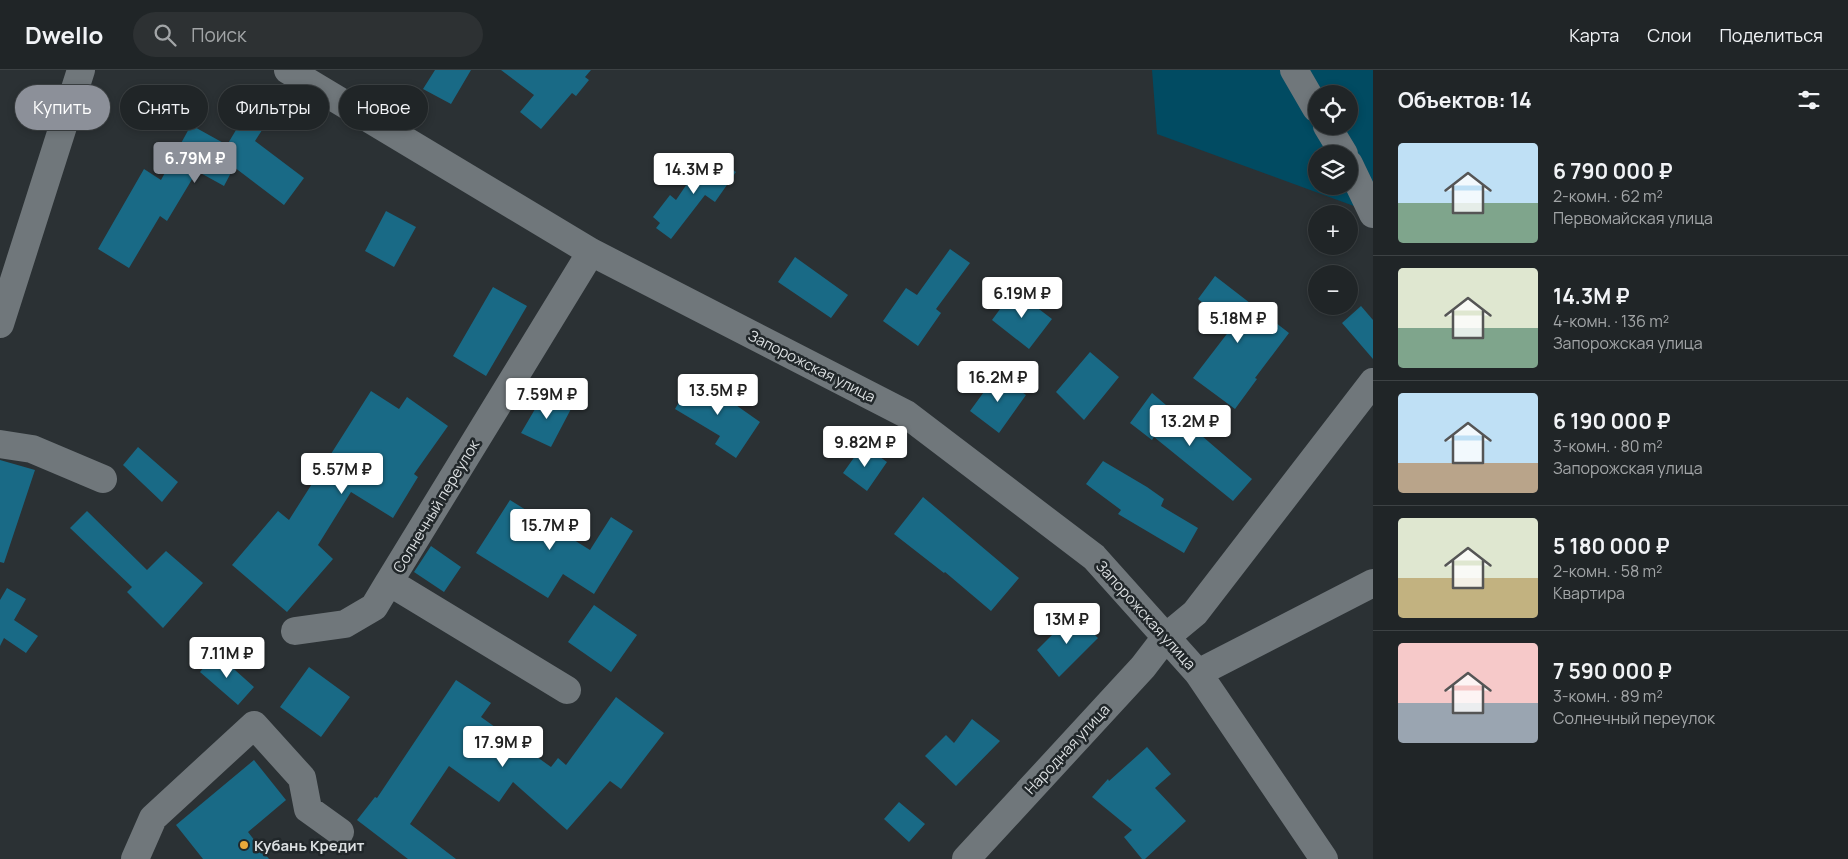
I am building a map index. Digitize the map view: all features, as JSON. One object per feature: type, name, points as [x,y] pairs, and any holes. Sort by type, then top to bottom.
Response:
[{"type":"street","points":[[0,324],[81,70]]},
{"type":"street","name":"Запорожская улица","points":[[288,70],[591,252],[906,414],[1094,557],[1198,674],[1324,859]]},
{"type":"street","points":[[1294,70],[1308,94]]},
{"type":"street","points":[[1358,183],[1373,214]]},
{"type":"street","name":"Солнечный переулок","points":[[567,690],[389,582],[591,252]]},
{"type":"street","name":"Народная улица","points":[[966,859],[1144,667],[1166,637],[1195,613],[1373,382]]},
{"type":"street","points":[[0,444],[32,450],[103,479]]},
{"type":"street","points":[[295,632],[345,624],[374,607],[389,582]]},
{"type":"street","points":[[1198,674],[1373,583]]},
{"type":"street","points":[[135,859],[153,818],[254,725],[302,778],[308,809],[340,832]]},
{"type":"shaded area","points":[[1152,70],[1373,70],[1373,213],[1358,208],[1358,205],[1351,205],[1324,195],[1358,195],[1358,145],[1308,145],[1308,189],[1157,134]]},
{"type":"building","points":[[435,70],[471,70],[451,104],[428,92],[428,85],[426,85]]},
{"type":"building","points":[[501,70],[591,70],[585,77],[589,80],[576,96],[572,93],[541,129],[520,112],[534,95]]},
{"type":"building","points":[[188,130],[200,130],[227,145],[236,130],[262,130],[255,141],[304,178],[284,205],[234,167],[224,186],[197,171],[167,221],[160,216],[129,268],[98,249],[144,169],[161,180]]},
{"type":"building","points":[[708,153],[736,172],[715,202],[705,195],[671,239],[656,228],[660,223],[653,217],[670,195],[676,200]]},
{"type":"building","points":[[386,211],[416,227],[394,267],[365,251]]},
{"type":"building","points":[[950,249],[970,263],[936,309],[941,313],[918,346],[883,321],[906,288],[917,295]]},
{"type":"building","points":[[795,257],[848,295],[831,318],[778,282]]},
{"type":"building","points":[[1215,276],[1289,333],[1255,378],[1257,379],[1235,409],[1193,378],[1233,326],[1198,299]]},
{"type":"building","points":[[493,287],[527,306],[486,376],[453,356]]},
{"type":"building","points":[[1014,290],[1052,319],[1029,349],[992,320]]},
{"type":"building","points":[[1361,306],[1373,320],[1373,359],[1342,323],[1351,315],[1358,315],[1358,309]]},
{"type":"building","points":[[1090,352],[1119,377],[1084,420],[1056,392]]},
{"type":"building","points":[[997,374],[1026,395],[999,433],[970,411]]},
{"type":"building","points":[[694,376],[717,390],[760,422],[736,458],[715,444],[720,436],[675,409]]},
{"type":"building","points":[[371,391],[399,409],[407,397],[448,426],[414,474],[418,477],[393,518],[351,492],[318,545],[333,559],[287,612],[232,565],[278,511],[289,520]]},
{"type":"building","points":[[545,392],[572,407],[551,447],[521,433]]},
{"type":"building","points":[[1152,393],[1252,479],[1233,501],[1154,437],[1152,440],[1130,423]]},
{"type":"building","points":[[863,445],[887,462],[867,491],[843,473]]},
{"type":"building","points":[[138,447],[178,482],[162,502],[123,465]]},
{"type":"building","points":[[0,460],[35,470],[4,563],[0,562]]},
{"type":"building","points":[[1103,461],[1147,487],[1164,499],[1161,506],[1198,528],[1184,553],[1118,514],[1121,510],[1086,484]]},
{"type":"building","points":[[923,497],[1019,578],[991,611],[945,572],[894,534]]},
{"type":"building","points":[[510,500],[590,550],[611,517],[633,531],[594,594],[563,574],[548,598],[476,553]]},
{"type":"building","points":[[87,511],[147,570],[166,551],[203,583],[163,628],[127,592],[132,587],[70,528]]},
{"type":"building","points":[[431,546],[461,567],[444,592],[414,572]]},
{"type":"building","points":[[7,588],[26,599],[14,620],[38,636],[26,653],[4,638],[0,646],[0,600]]},
{"type":"building","points":[[594,605],[637,635],[611,672],[568,642]]},
{"type":"building","points":[[1073,614],[1098,638],[1059,677],[1037,650]]},
{"type":"building","points":[[216,653],[254,687],[238,705],[200,672]]},
{"type":"building","points":[[309,667],[350,697],[321,737],[280,707]]},
{"type":"building","points":[[456,680],[491,703],[481,717],[551,767],[558,758],[566,765],[616,697],[664,733],[621,789],[610,781],[567,830],[513,782],[499,802],[449,766],[410,824],[456,859],[408,859],[357,820],[375,797],[377,798]]},
{"type":"building","points":[[972,719],[1000,741],[956,786],[925,756],[946,735],[954,743]]},
{"type":"building","points":[[1147,747],[1171,774],[1155,788],[1186,821],[1145,859],[1142,859],[1124,837],[1132,830],[1092,797],[1108,779],[1109,781]]},
{"type":"building","points":[[254,760],[286,800],[248,832],[269,859],[203,859],[176,825]]},
{"type":"building","points":[[899,802],[925,824],[909,842],[884,819]]},
{"type":"place","name":"Кубань Кредит","points":[[244,845]]}]
